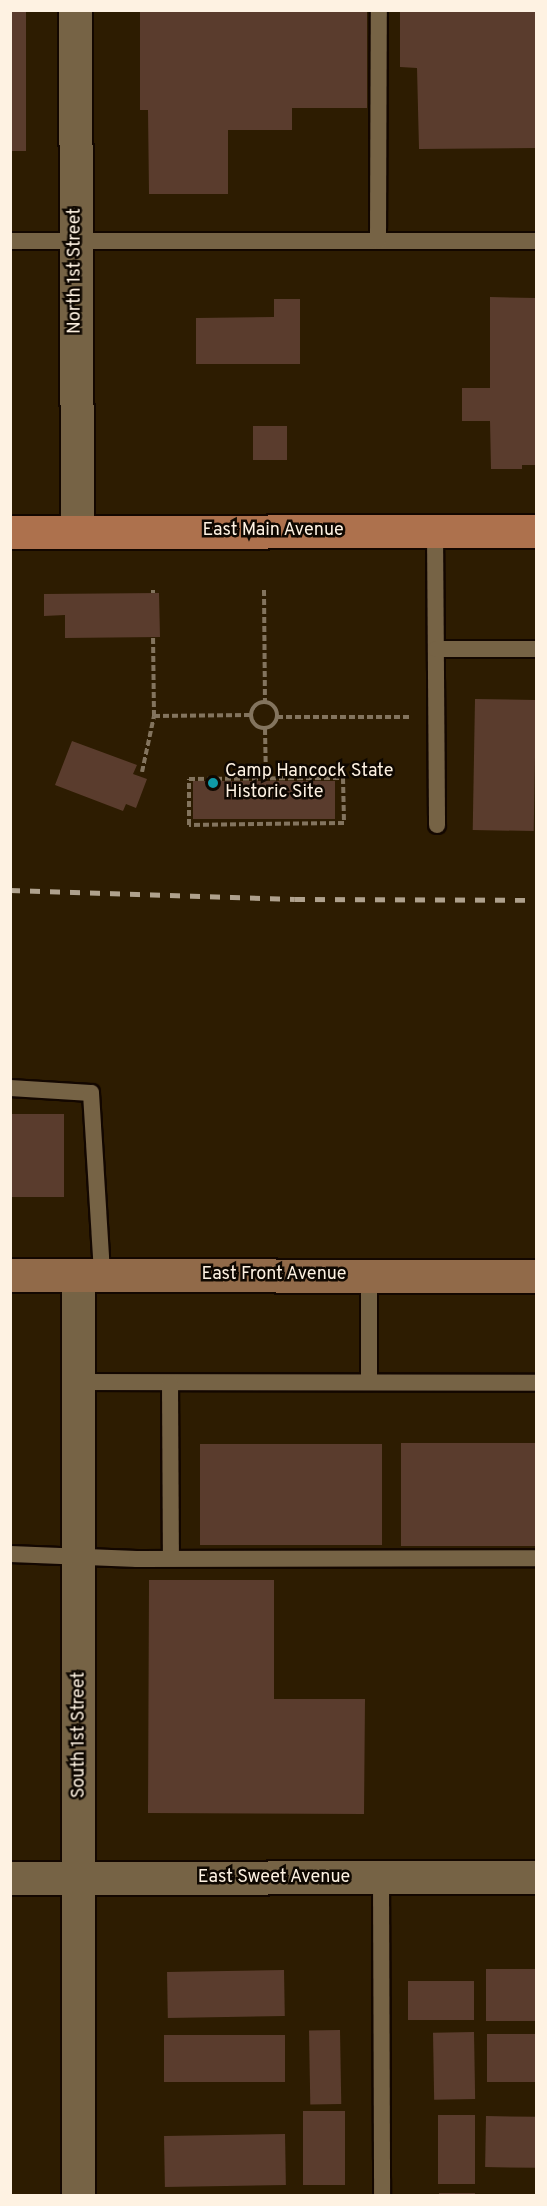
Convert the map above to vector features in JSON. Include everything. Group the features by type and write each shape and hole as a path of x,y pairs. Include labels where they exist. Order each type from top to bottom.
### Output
{"main road":[{"name":"East Main Avenue","path":"10,532 537,531"}],"street":[{"name":"North 1st Street","path":"75,10 77,532"},
{"name":"East Front Avenue","path":"10,1275 537,1276"},
{"name":"South 1st Street","path":"78,2196 79,1382 90,1275"},
{"name":"East Sweet Avenue","path":"10,1878 537,1877"}],"lane":[{"path":"378,241 379,10"},
{"path":"10,241 537,241"},
{"path":"435,531 437,825"},
{"path":"436,649 537,649"},
{"path":"10,1088 90,1093 90,1275"},
{"path":"369,1275 369,1381"},
{"path":"79,1382 537,1383"},
{"path":"170,1383 171,1558"},
{"path":"10,1554 171,1558 537,1558"},
{"path":"381,1878 382,2196"}],"path":[{"path":"264,590 265,702"},
{"path":"142,772 154,716 153,637"},
{"path":"265,729 253,724 250,715 256,704 265,702 273,705 277,717"},
{"path":"154,716 250,715"},
{"path":"266,779 265,729 277,717 412,717"},
{"path":"343,778 344,823 189,825 189,779 266,779 343,778"}],"building":[{"path":"10,10 26,10 26,151 10,151"},
{"path":"140,10 367,10 367,108 292,108 292,130 228,130 228,194 149,194 148,110 140,110"},
{"path":"400,10 536,10 536,148 419,149 417,68 400,67"},
{"path":"490,297 536,298 536,465 522,465 522,469 491,469 490,421 462,421 462,388 490,388"},
{"path":"274,299 300,299 300,364 196,364 196,318 274,317"},
{"path":"253,426 287,426 287,460 253,460"},
{"path":"159,593 160,637 65,638 65,615 44,616 44,594"},
{"path":"475,699 536,700 534,831 473,830"},
{"path":"72,741 137,765 133,774 147,779 136,808 126,804 123,811 55,785"},
{"path":"193,781 335,781 335,819 193,819"},
{"path":"10,1114 64,1114 64,1197 10,1197"},
{"path":"401,1443 536,1443 536,1546 401,1546"},
{"path":"200,1444 382,1444 382,1545 200,1545"},
{"path":"149,1580 274,1580 274,1699 365,1699 364,1814 148,1813"},
{"path":"486,1969 536,1969 536,2021 486,2021"},
{"path":"284,1970 285,2016 168,2018 167,1972"},
{"path":"408,1981 474,1981 474,2020 408,2020"},
{"path":"340,2030 341,2104 310,2105 309,2031"},
{"path":"474,2032 475,2099 434,2100 433,2033"},
{"path":"487,2034 536,2034 536,2082 487,2082"},
{"path":"164,2035 285,2035 285,2082 164,2082"},
{"path":"303,2111 345,2111 345,2185 303,2185"},
{"path":"438,2115 475,2115 475,2184 438,2184"},
{"path":"486,2116 536,2117 535,2168 485,2167"},
{"path":"285,2134 286,2185 165,2187 164,2136"},
{"path":"439,2193 475,2193 475,2196 439,2196"}],"railway":[{"path":"10,890 295,899 536,900"}],"place":[{"name":"Camp Hancock State Historic Site","path":"213,783"}]}
